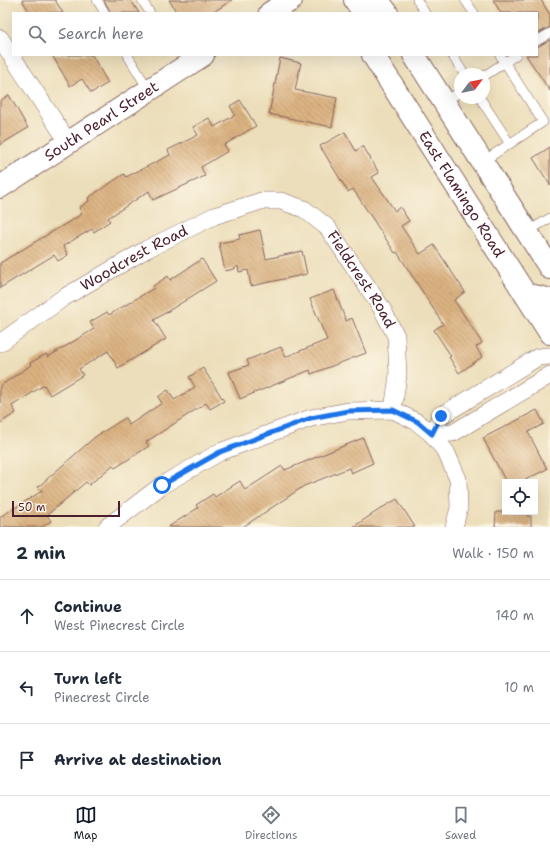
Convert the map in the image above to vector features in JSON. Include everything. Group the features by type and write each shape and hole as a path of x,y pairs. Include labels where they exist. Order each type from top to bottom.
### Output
{"main road":[{"path":"272,12 291,0"},
{"path":"338,0 345,12"},
{"path":"355,0 361,9 368,12"},
{"path":"378,0 386,12"},
{"name":"South Pearl Street","path":"0,187 201,56"},
{"name":"East Flamingo Road","path":"374,56 550,333"},
{"path":"415,56 452,97 482,162 550,268"},
{"path":"526,294 547,299 550,304"}],"street":[{"path":"0,38 68,142"},
{"name":"Woodcrest Road","path":"0,343 63,298 154,246 214,216 261,201 281,201"},
{"name":"Fieldcrest Road","path":"281,201 304,209 328,228 381,307 396,336 398,375 393,410"},
{"path":"432,434 441,416 538,357 550,356"},
{"path":"432,434 453,433 550,375"},
{"path":"107,527 162,485 220,452 311,418 348,411 393,410 418,422 432,434 446,452 458,479 459,508 454,527"}],"lane":[{"path":"97,0 104,12"},
{"path":"142,0 149,12"},
{"path":"416,0 424,12"},
{"path":"465,0 473,12"},
{"path":"538,40 550,33"},
{"path":"129,56 148,90"},
{"path":"453,56 460,68"},
{"path":"482,162 543,122 503,58 490,70"},
{"path":"484,104 510,144"},
{"path":"527,232 550,218"}],"building":[{"path":"22,0 55,0 62,12 29,12"},
{"path":"104,0 131,0 138,12 110,12"},
{"path":"169,0 232,0 214,12 176,12"},
{"path":"493,0 541,0 550,15 550,27 538,33 538,12 500,12"},
{"path":"550,40 550,91 527,56 538,56 538,46"},
{"path":"53,56 93,56 108,83 91,93 82,79 70,86"},
{"path":"280,58 301,63 295,90 337,98 332,127 269,114"},
{"path":"9,95 28,128 0,145 0,101"},
{"path":"240,100 256,126 224,145 228,151 201,167 205,176 153,200 149,191 108,218 110,221 94,232 92,229 63,246 68,255 58,261 54,255 0,288 0,263 82,214 79,208 89,201 88,198 124,174 126,177 170,155 168,150 198,135 193,127 209,118 214,127 235,115 230,106"},
{"path":"345,132 356,151 363,146 379,173 372,177 395,211 400,207 409,221 401,226 420,254 434,245 465,292 454,300 482,343 476,347 482,357 459,373 449,357 451,356 434,330 443,324 397,252 395,253 353,189 348,192 320,146"},
{"path":"550,147 550,185 533,158"},
{"path":"260,230 266,259 302,251 307,274 251,286 248,270 239,272 238,266 234,269 225,271 219,243 240,239 239,235"},
{"path":"202,259 216,281 154,320 166,339 118,368 108,351 79,369 83,375 50,395 44,385 12,406 16,413 0,423 0,386 31,365 30,363 46,354 48,357 94,329 90,322 107,312 109,315 154,288 153,286 168,276 170,280"},
{"path":"334,290 346,321 352,318 366,353 311,374 310,370 240,399 229,372 249,365 247,360 281,347 285,357 327,340 310,299"},
{"path":"203,368 224,401 210,409 206,403 146,442 149,446 115,468 113,465 89,485 86,482 47,515 51,521 42,527 0,527 0,517 42,491 38,487 95,437 125,418 129,425 162,403 158,397 168,390 174,400 195,387 189,377"},
{"path":"537,410 544,424 528,432 547,469 527,479 504,479 483,438"},
{"path":"363,438 373,463 351,473 349,468 304,486 243,527 168,527 198,508 196,505 213,494 215,497 240,481 245,490 282,466 285,470"},
{"path":"397,499 415,527 353,527 385,506"},
{"path":"496,512 502,512 502,515 531,516 531,527 495,527"}],"route":[{"path":"162,485 220,452 311,418 348,411 393,410 418,422 432,434 441,416"}]}
